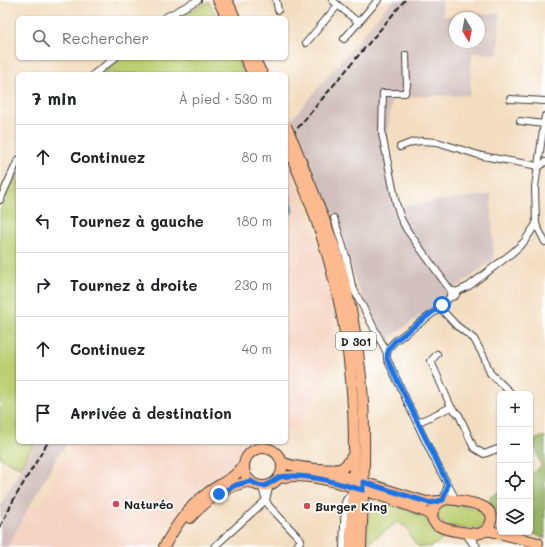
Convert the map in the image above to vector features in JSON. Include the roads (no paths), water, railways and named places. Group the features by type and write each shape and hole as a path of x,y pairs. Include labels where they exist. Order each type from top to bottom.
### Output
{"main road":[{"path":"218,0 226,16"},
{"path":"227,0 235,16"},
{"path":"246,60 252,72"},
{"path":"255,60 261,72"},
{"name":"D 301","path":"288,136 290,146 316,216 338,293 350,370 354,421 354,453 362,515 361,547"},
{"name":"D 301","path":"290,146 322,213 337,256 347,294 354,331 362,388 364,442 351,547"},
{"path":"350,370 356,413 358,471 357,547"},
{"path":"164,547 178,522 195,503 238,473 250,453 258,448 268,448 276,452 282,462 289,466 333,470 342,468 349,462 354,453"},
{"path":"278,478 282,469 282,462"},
{"path":"244,464 246,475 251,481"},
{"path":"321,469 427,513 440,527 466,532 483,532 541,544"},
{"path":"164,547 209,500 236,485 251,481 265,485 278,478 290,476 358,485 426,502 457,501 485,507 489,510 491,516 490,524 483,532"},
{"path":"362,515 367,505 376,499 398,502"},
{"path":"433,520 432,514 434,508 441,501"},
{"path":"491,516 497,522"},
{"path":"521,535 541,544"}],"street":[{"path":"168,16 198,0"},
{"path":"276,0 278,10"},
{"path":"332,0 359,22"},
{"path":"344,38 378,0"},
{"path":"306,43 338,5"},
{"path":"406,55 407,86 405,93 383,93 382,134 385,152 401,219 407,230 452,293"},
{"path":"97,72 112,60"},
{"path":"510,99 545,101"},
{"path":"545,116 535,188 536,224 545,242"},
{"path":"520,121 544,124"},
{"path":"400,147 422,140 437,142 482,156 533,165 538,168"},
{"path":"538,168 545,162"},
{"path":"0,200 16,164"},
{"path":"334,218 346,256 352,286 457,501"},
{"path":"387,356 389,347 395,341 440,308 452,293 469,286 512,253 524,242 536,224"},
{"path":"440,308 456,325 474,339 484,357 490,373 509,391"},
{"path":"437,354 431,361 451,407 459,416 474,448 484,454 497,449"},
{"path":"418,422 451,407"},
{"path":"265,485 266,500 301,540 296,547"},
{"path":"343,547 345,503 358,485"},
{"path":"441,501 448,485"},
{"path":"214,547 266,500"},
{"path":"466,532 476,547"},
{"path":"476,547 483,532"}],"water":[{"path":"288,184 293,212 288,216"}],"railway":[{"path":"288,140 405,0"},
{"path":"0,527 14,499 47,444"}],"place":[{"name":"Naturéo","path":"116,504"},
{"name":"Burger King","path":"307,506"}]}
